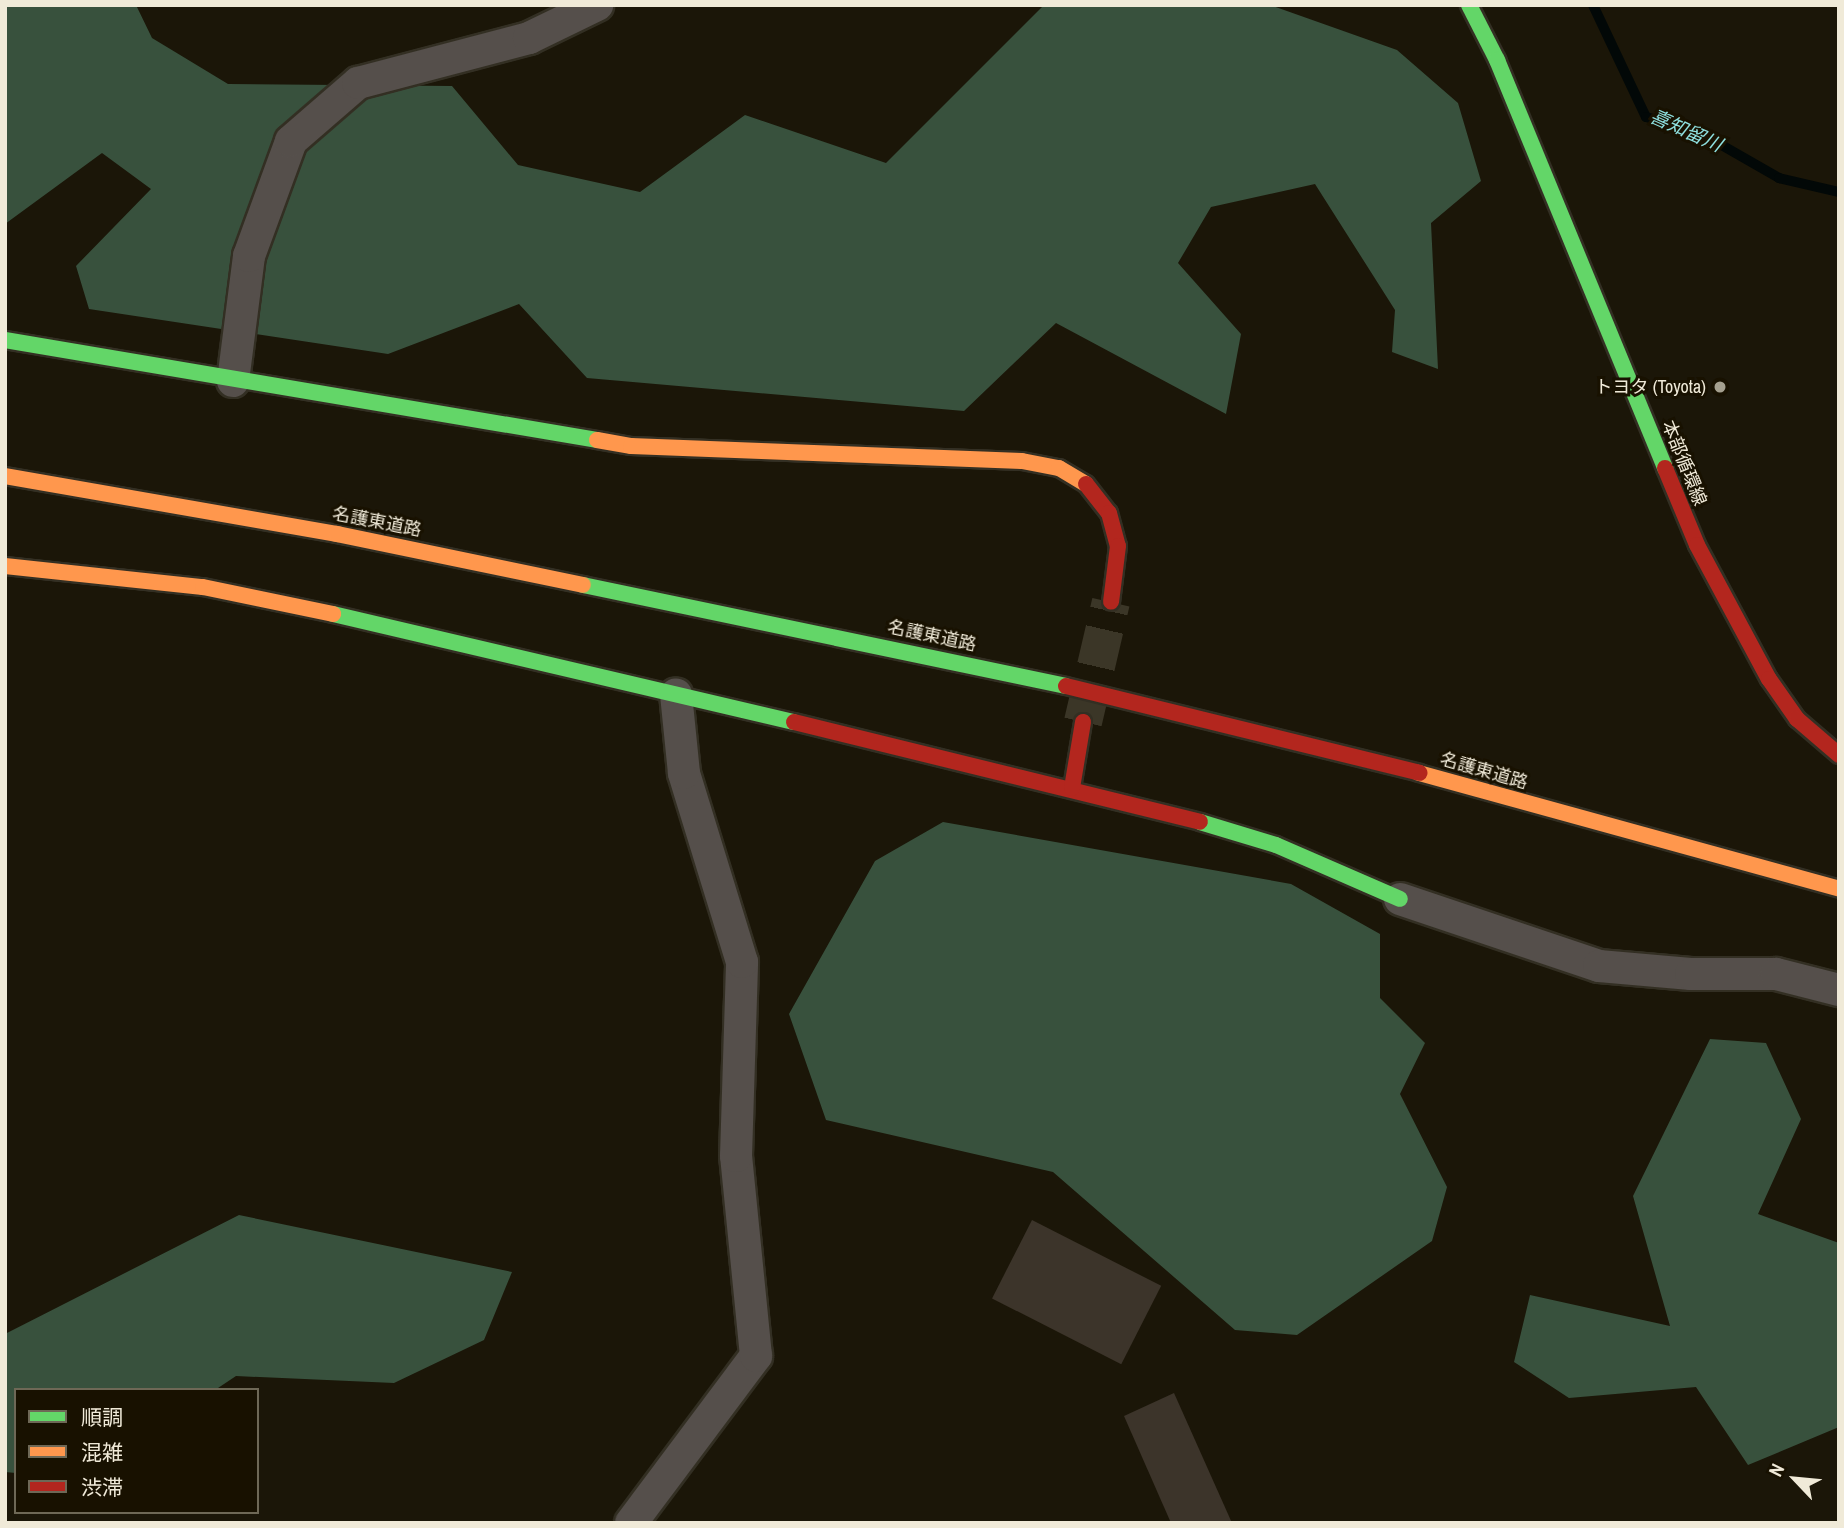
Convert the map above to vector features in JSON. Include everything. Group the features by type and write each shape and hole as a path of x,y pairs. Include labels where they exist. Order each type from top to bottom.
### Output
{"main road":[{"name":"本部循環線","path":"1469,5 1497,60 1697,545 1727,607 1797,719 1839,755"},
{"path":"5,340 233,381 631,446 914,454 1059,468 1088,485 1109,513 1118,546 1111,602"},
{"name":"名護東道路","path":"5,476 337,534 1031,677 1382,762 1839,889"},
{"path":"5,566 203,587 445,638 1072,788 1276,845 1399,900"},
{"path":"1072,788 1083,723"}],"street":[{"path":"233,381 248,256 291,141 358,83 529,38 597,5"},
{"path":"631,1523 756,1356 736,1156 742,962 684,773 676,694"},
{"path":"1399,900 1599,966 1691,974 1776,974 1839,990"}],"green space":[{"path":"5,5 136,5 152,38 228,84 452,86 518,165 640,192 745,115 886,163 1044,5 1270,5 1397,50 1458,103 1481,181 1431,223 1438,369 1392,352 1395,310 1315,184 1211,207 1178,263 1241,334 1226,414 1056,323 964,411 587,378 519,304 388,354 89,309 76,266 151,189 102,153 5,224"},
{"path":"943,822 1291,884 1380,934 1380,998 1425,1043 1400,1094 1447,1187 1432,1241 1297,1335 1235,1330 1053,1172 826,1120 789,1014 875,861"},
{"path":"1710,1039 1766,1043 1801,1119 1758,1214 1839,1243 1839,1427 1748,1465 1696,1387 1569,1398 1514,1362 1530,1295 1670,1326 1633,1196"},
{"path":"239,1215 512,1272 484,1340 394,1383 236,1376 218,1388 14,1388 14,1473 5,1472 5,1334"}],"building":[{"path":"1032,1220 1161,1286 1121,1364 992,1298"},
{"path":"1174,1393 1232,1523 1171,1523 1124,1416"}],"waterway":[{"name":"喜知留川","path":"1593,5 1646,117 1697,131 1779,178 1839,192"}],"tunnel":[{"path":"1083,722 1111,602"}],"traffic: fast":[{"path":"1469,5 1497,60 1665,468"},
{"path":"5,340 597,440"},
{"path":"583,585 1066,686"},
{"path":"333,614 794,722"},
{"path":"1200,822 1276,845 1400,899"}],"traffic: slow":[{"path":"597,440 631,446 1022,461 1059,468 1086,484"},
{"path":"5,476 337,534 583,585"},
{"path":"5,566 203,587 333,614"},
{"path":"1419,773 1839,889"}],"traffic: jam":[{"path":"1665,468 1697,545 1769,679 1797,719 1839,755"},
{"path":"1086,484 1109,513 1118,546 1111,602"},
{"path":"1066,686 1419,773"},
{"path":"794,722 1200,822"},
{"path":"1072,788 1083,722"}],"place":[{"name":"トヨタ (Toyota)","path":"1720,387"}]}
